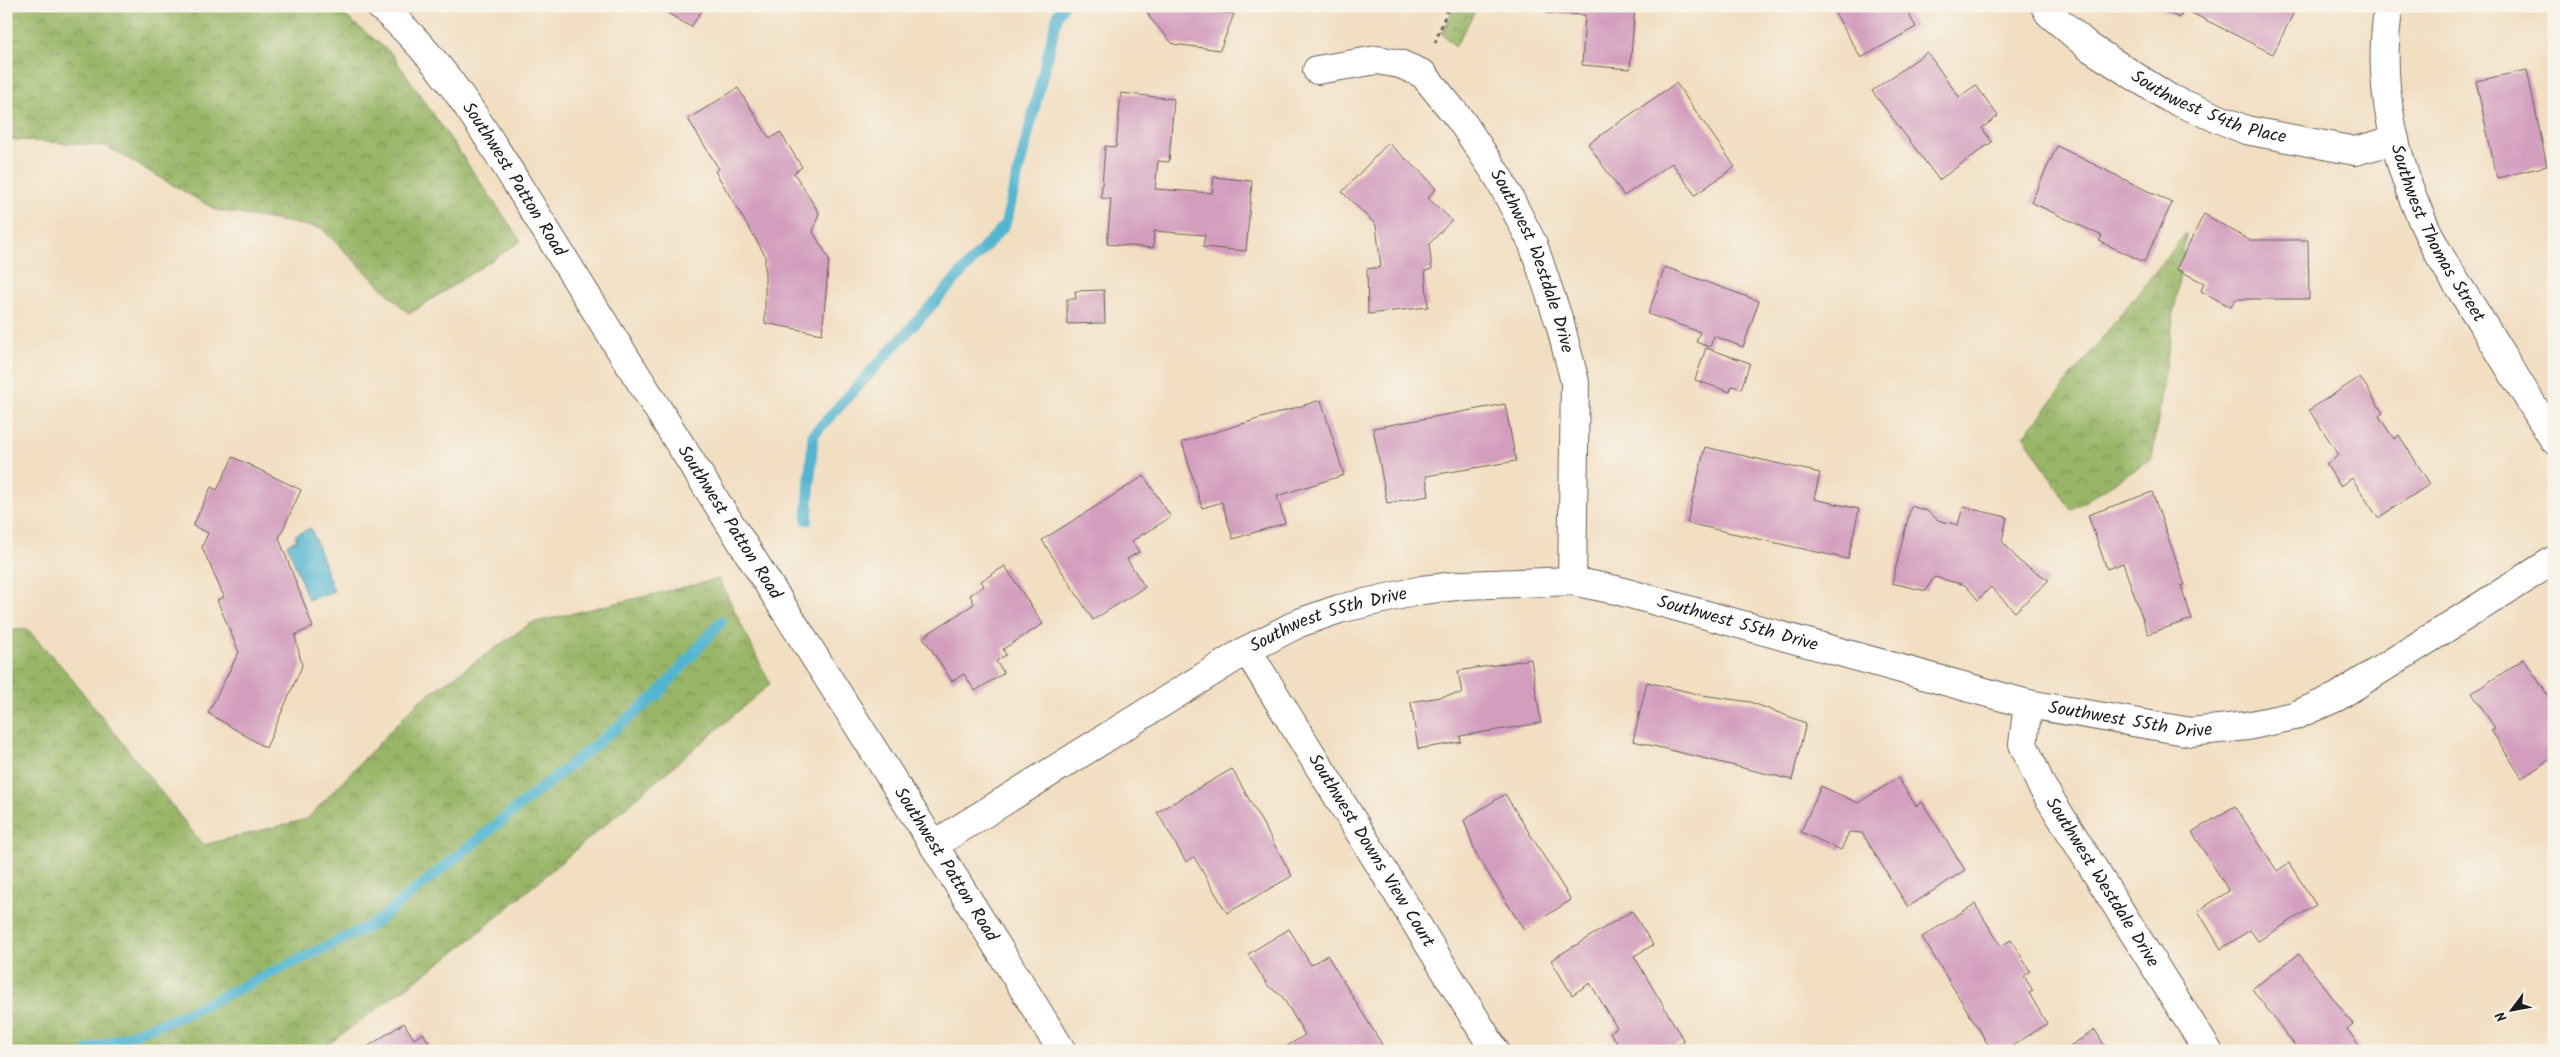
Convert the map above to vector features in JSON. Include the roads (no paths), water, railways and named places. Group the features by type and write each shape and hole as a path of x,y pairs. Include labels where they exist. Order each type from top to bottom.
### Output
{"street":[{"name":"Southwest Patton Road","path":"380,6 410,35 463,99 935,844 1062,1051"},
{"name":"Southwest 54th Place","path":"2045,6 2048,13 2089,47 2169,98 2246,130 2355,151 2396,140"},
{"name":"Southwest Thomas Street","path":"2389,6 2384,34 2386,90 2396,140 2412,196 2431,240 2554,440"},
{"name":"Southwest Westdale Drive","path":"1318,70 1377,60 1400,64 1423,74 1462,122 1498,178 1533,244 1560,324 1575,382 1572,581"},
{"name":"Southwest 55th Drive","path":"935,844 1247,650 1299,622 1380,598 1464,585 1572,581 1616,590 2028,704 2191,732 2247,726 2294,716 2337,696 2554,560"},
{"name":"Southwest Downs View Court","path":"1247,650 1495,1051"},
{"name":"Southwest Westdale Drive","path":"2028,704 2023,744 2041,785 2208,1051"}],"water":[{"path":"311,528 334,591 308,600 287,544 297,540 295,535"}],"waterway":[{"path":"807,520 813,435 1005,225 1058,14 1063,6"},
{"path":"87,1051 181,1016 372,925 657,695 721,622"}]}
